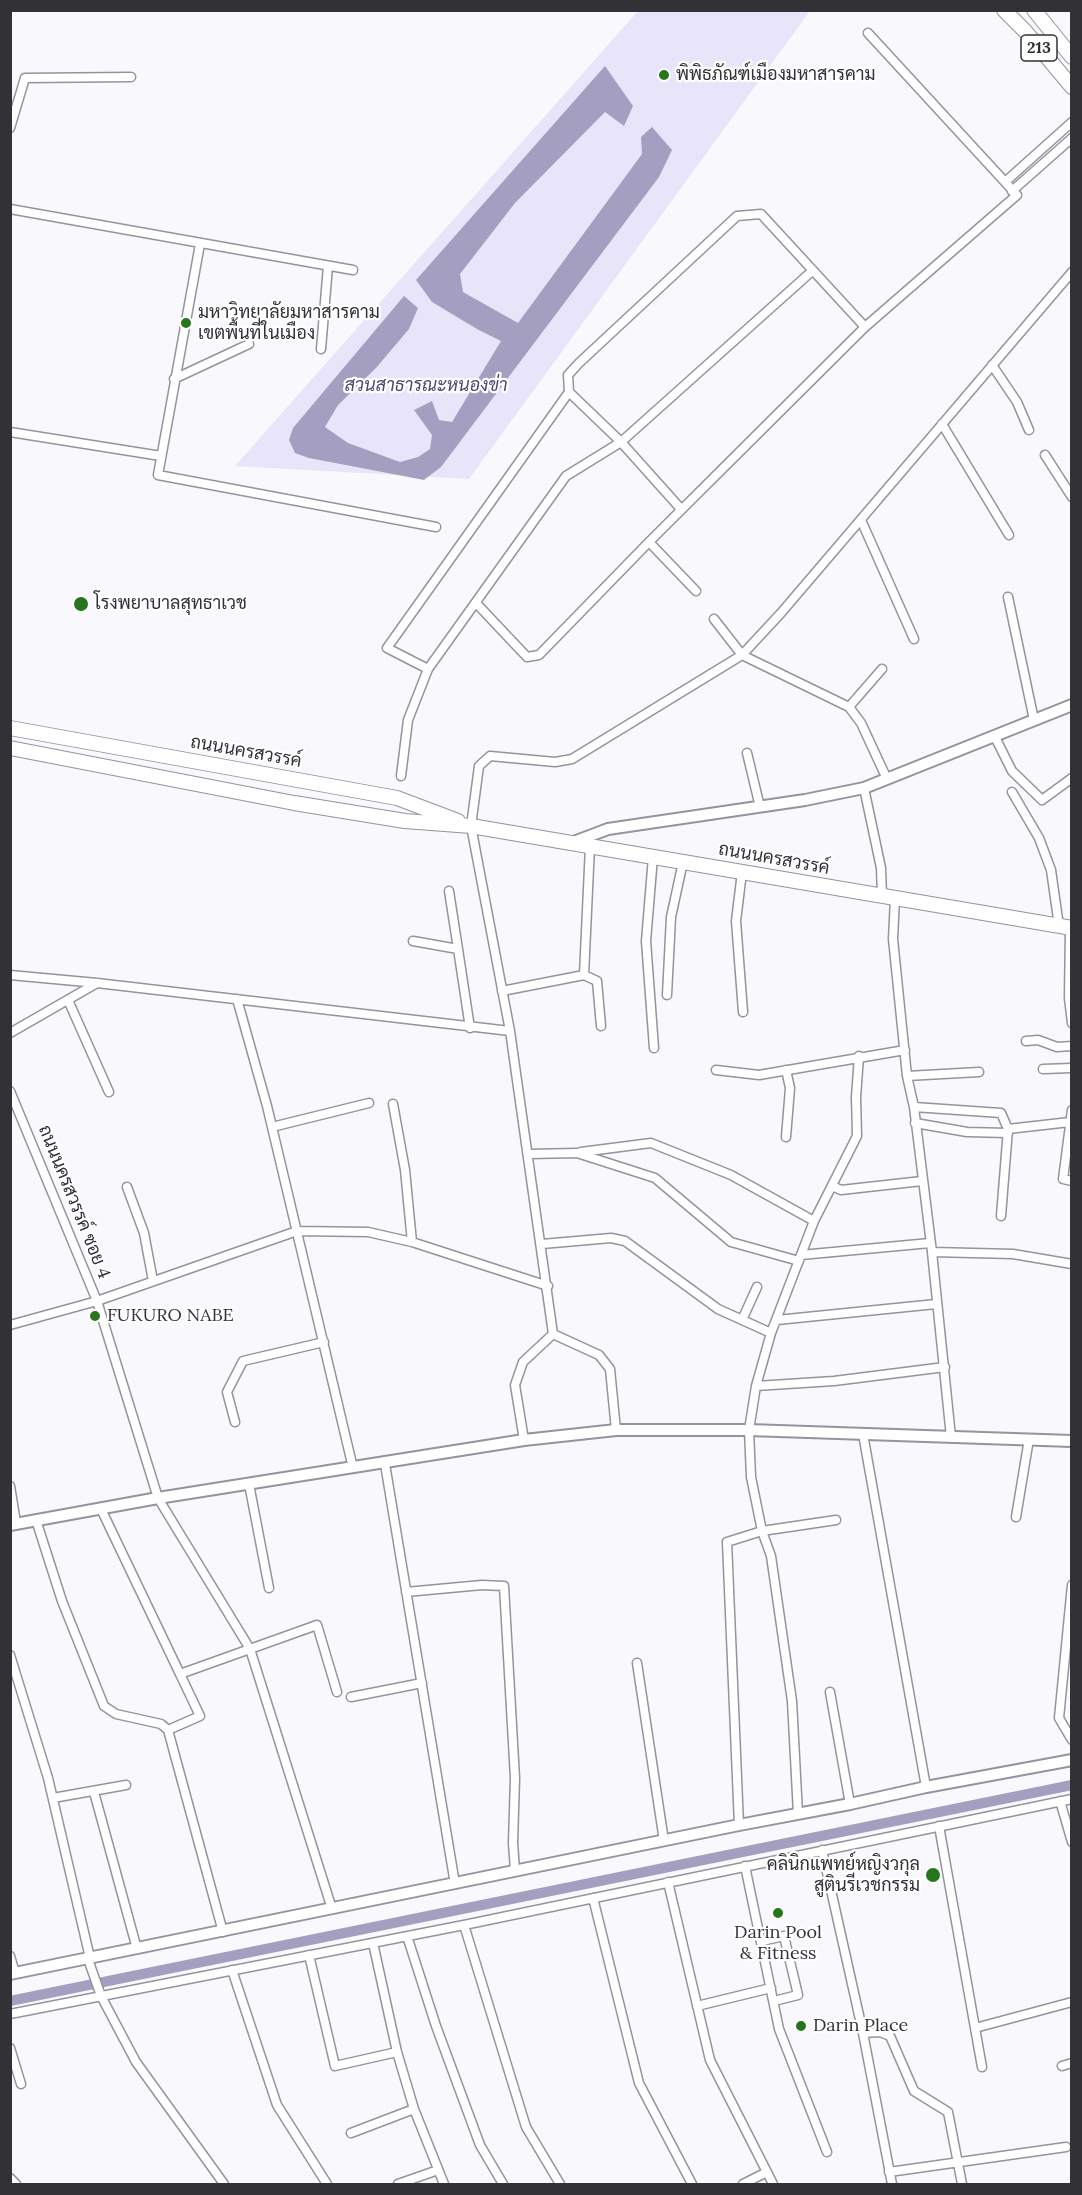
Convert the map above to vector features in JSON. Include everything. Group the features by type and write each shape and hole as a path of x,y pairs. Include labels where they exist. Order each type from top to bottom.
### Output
{"main road":[{"name":"213","path":"1004,10 1071,87"},
{"name":"213","path":"1034,10 1071,57"},
{"name":"ถนนนครสวรรค์","path":"10,728 409,801 471,826"},
{"name":"ถนนนครสวรรค์","path":"11,751 294,803 405,821 471,826 1067,927"},
{"path":"405,821 409,801"}],"street":[{"path":"476,603 527,657 539,656 681,509 865,327 1017,195 868,33"},
{"path":"10,128 25,78 131,77"},
{"path":"1005,182 1071,122"},
{"path":"1012,191 1071,138"},
{"path":"10,209 353,270"},
{"path":"428,669 387,648 569,392 568,375 737,216 761,214 865,327"},
{"path":"200,244 158,475 436,527"},
{"path":"321,349 328,266"},
{"path":"400,776 408,720 428,669 566,476 621,442 812,272"},
{"path":"554,1334 530,1154 510,1031 471,826 479,766 484,759 490,756 555,762 572,759 742,655 861,520 1071,272"},
{"path":"174,379 249,344"},
{"path":"992,365 1017,402 1029,430"},
{"path":"569,392 621,442 681,509"},
{"path":"942,424 1009,535"},
{"path":"10,432 161,456"},
{"path":"1045,454 1071,497"},
{"path":"861,520 915,639"},
{"path":"649,542 696,591"},
{"path":"1008,597 1034,720"},
{"path":"714,620 742,655 849,707 861,723 887,779"},
{"path":"849,707 882,669"},
{"path":"571,843 608,829 760,807 864,788 1071,705"},
{"path":"995,737 1012,771 1042,800 1071,778"},
{"path":"747,753 760,807"},
{"path":"864,788 888,897 907,1076 914,1107 931,1247 951,1437"},
{"path":"1012,792 1039,838 1051,870 1067,927 1071,1023"},
{"path":"585,975 590,846"},
{"path":"653,857 646,941 654,1048"},
{"path":"667,994 671,917 683,862"},
{"path":"742,872 736,921 743,1012"},
{"path":"449,891 470,1028"},
{"path":"414,941 458,949"},
{"path":"10,975 510,1031"},
{"path":"502,991 585,975 597,981 601,1026"},
{"path":"10,1033 97,983"},
{"path":"237,999 272,1127 353,1468"},
{"path":"68,1000 109,1092"},
{"path":"1026,1041 1038,1040 1057,1047 1071,1046"},
{"path":"716,1070 759,1075 859,1056 905,1050"},
{"path":"798,1814 792,1701 771,1556 762,1531 751,1477 749,1430 756,1386 771,1333 814,1221 858,1136 856,1097 859,1056"},
{"path":"1044,1069 1071,1068"},
{"path":"786,1070 790,1088 786,1137"},
{"path":"907,1076 979,1072"},
{"name":"ถนนนครสวรรค์ ซอย 4","path":"10,1091 97,1301 158,1498 250,1649 332,1909"},
{"path":"272,1127 369,1102"},
{"path":"393,1104 405,1170 412,1242"},
{"path":"914,1107 1000,1113 1008,1131 1001,1216"},
{"path":"1071,1110 1063,1179 1071,1181"},
{"path":"915,1123 967,1132 1008,1131 1070,1122"},
{"path":"530,1154 577,1153 651,1143 731,1175 814,1221"},
{"path":"577,1153 655,1178 731,1242 800,1258 931,1247 1013,1254 1071,1264"},
{"path":"832,1186 841,1190 922,1181"},
{"path":"127,1187 144,1233 153,1281"},
{"path":"10,1325 97,1301 297,1231 369,1232 412,1242 548,1286"},
{"path":"542,1244 611,1238 625,1241 718,1309 771,1333"},
{"path":"742,1320 757,1287"},
{"path":"777,1320 936,1304"},
{"path":"554,1334 598,1355 610,1369 616,1430"},
{"path":"524,1440 515,1385 523,1362 554,1334"},
{"path":"235,1422 227,1392 240,1363 260,1355 324,1342"},
{"path":"756,1386 834,1381 945,1367"},
{"path":"10,1486 13,1524 158,1498 385,1464 524,1440 616,1430 749,1430 1071,1441"},
{"path":"862,1434 926,1787"},
{"path":"1016,1517 1029,1439"},
{"path":"385,1464 455,1884"},
{"path":"249,1484 269,1588"},
{"path":"101,1509 200,1716 168,1730"},
{"path":"36,1520 58,1591 104,1706 117,1714 161,1724 168,1730 223,1932"},
{"path":"739,1825 727,1542 762,1531 836,1520"},
{"path":"406,1592 482,1584 504,1586 515,1778 513,1843 515,1870"},
{"path":"1071,1585 1059,1718 1071,1740"},
{"path":"180,1674 317,1624 337,1692"},
{"path":"10,1655 53,1798 89,1959 101,1996 136,2062 224,2184"},
{"path":"637,1663 664,1841"},
{"path":"351,1697 422,1683"},
{"path":"830,1692 850,1804"},
{"path":"10,1956 13,1973 89,1959 515,1870 1071,1760"},
{"path":"53,1798 126,1785"},
{"path":"94,1792 137,1949"},
{"path":"10,2014 464,1925 1071,1799"},
{"path":"1060,1801 1071,1842"},
{"path":"939,1826 982,2067"},
{"path":"822,1850 863,2033 892,2184"},
{"path":"745,1866 779,2029 827,2152"},
{"path":"668,1882 710,2060 765,2173 773,2184"},
{"path":"592,1898 639,2083 692,2184"},
{"path":"464,1925 526,2127 560,2184"},
{"path":"407,1936 436,2025 480,2145 503,2184"},
{"path":"762,1941 784,1936 798,1995 774,2001"},
{"path":"373,1943 397,2052 414,2109 444,2184"},
{"path":"309,1955 335,2066 397,2052"},
{"path":"232,1970 277,2105 327,2184"},
{"path":"697,2006 771,1988"},
{"path":"975,2028 1071,2002"},
{"path":"863,2033 880,2032 890,2036 914,2091 945,2109 950,2119 962,2184"},
{"path":"10,2048 21,2084"},
{"path":"1062,2066 1071,2063"},
{"path":"351,2133 414,2109"},
{"path":"889,2172 1066,2147"},
{"path":"398,2184 438,2170"},
{"path":"743,2184 765,2173"},
{"path":"10,2178 16,2184"}],"green space":[{"name":"สวนสาธารณะหนองข่า","path":"638,11 810,11 469,479 235,466"}],"shaded area":[{"path":"605,66 633,106 624,126 605,112 515,203 460,274 463,292 518,323 642,154 641,137 652,127 672,150 659,177 441,467 424,480 309,458 295,453 289,440 293,428 404,296 418,308 409,329 376,368 338,405 325,427 348,443 400,462 418,457 430,449 432,435 414,410 432,401 439,420 452,422 501,341 432,302 416,280"}],"waterway":[{"path":"10,2001 1072,1785"}],"place":[{"name":"พิพิธภัณฑ์เมืองมหาสารคาม","path":"664,75"},
{"name":"มหาวิทยาลัยมหาสารคาม เขตพื้นที่ในเมือง","path":"186,323"},
{"name":"โรงพยาบาลสุทธาเวช","path":"81,604"},
{"name":"FUKURO NABE","path":"95,1316"},
{"name":"คลินิกแพทย์หญิงวกุล สูตินรีเวชกรรม","path":"933,1875"},
{"name":"Darin Pool & Fitness","path":"778,1913"},
{"name":"Darin Place","path":"801,2026"}]}
